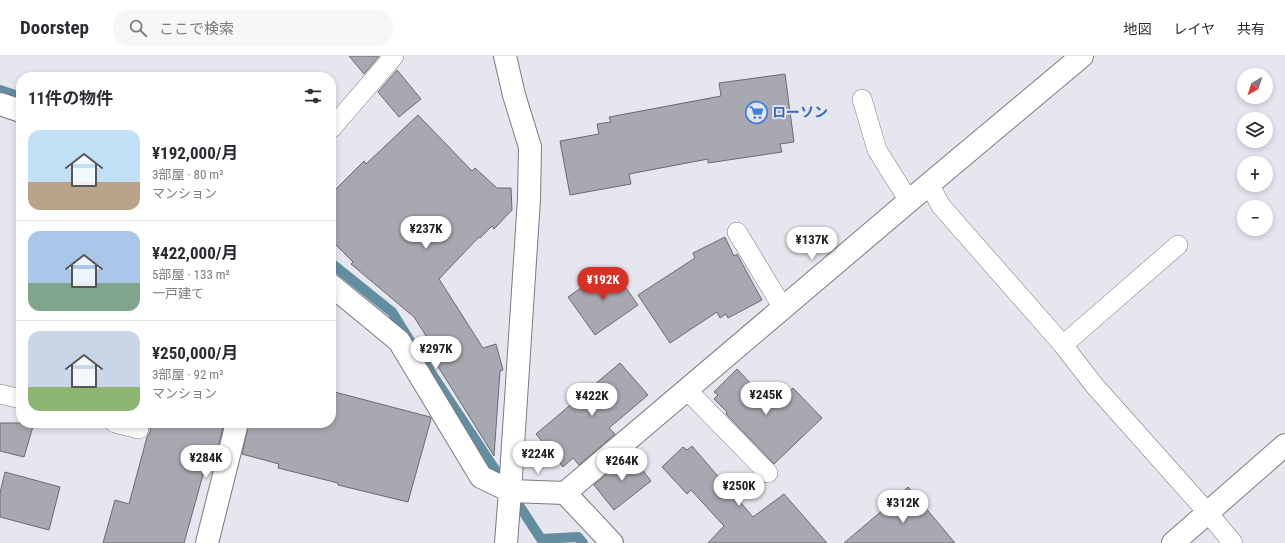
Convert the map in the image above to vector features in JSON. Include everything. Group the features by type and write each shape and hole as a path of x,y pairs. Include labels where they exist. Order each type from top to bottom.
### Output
{"street":[{"path":"505,56 514,95 530,146 529,199 506,543"},
{"path":"336,289 399,341 481,477 510,491 566,493 929,184 1082,56"},
{"path":"0,104 16,109"},
{"path":"207,543 236,428"},
{"path":"1173,543 1285,445"},
{"path":"566,493 612,543"}],"lane":[{"path":"336,124 394,56"},
{"path":"862,98 877,150 909,201"},
{"path":"929,184 941,206 1063,344 1094,385 1233,543"},
{"path":"737,232 783,308"},
{"path":"1063,344 1178,245"},
{"path":"687,390 768,473"},
{"path":"0,394 16,398"},
{"path":"135,428 139,429"}],"building":[{"path":"349,56 379,56 364,74"},
{"path":"397,70 421,99 399,117 378,92"},
{"path":"785,74 794,142 780,144 782,152 708,163 708,159 629,174 631,184 570,195 560,141 599,134 597,124 611,122 609,117 721,96 719,83"},
{"path":"418,115 472,171 475,168 497,188 511,188 512,210 494,229 492,226 480,238 479,237 439,279 483,348 496,344 503,370 500,371 494,456 434,360 440,358 414,317 351,264 353,262 336,245 336,189 364,161 366,164"},
{"path":"725,237 734,256 737,254 762,300 728,318 726,314 720,318 717,312 670,343 638,295 695,258 693,253"},
{"path":"611,267 638,305 595,335 568,297"},
{"path":"620,363 648,395 609,428 615,434 579,465 573,458 563,467 536,434"},
{"path":"737,369 773,407 793,388 822,418 774,464 726,414 727,412 714,399 718,395 714,392"},
{"path":"336,392 430,417 431,419 408,502 338,485 338,483 278,468 279,464 242,454 248,428 336,428"},
{"path":"0,423 16,423 16,428 33,428 24,457 0,451"},
{"path":"150,428 223,428 218,448 211,446 184,543 103,543 115,500 129,504 147,437"},
{"path":"692,446 753,517 784,494 827,543 708,543 724,526 691,490 687,494 662,467 683,447 687,450"},
{"path":"630,454 651,481 614,510 594,485"},
{"path":"5,472 60,487 49,530 0,517 0,493"},
{"path":"908,487 955,543 844,543 884,509"}],"waterway":[{"path":"0,90 16,95"},
{"path":"336,267 392,312 410,341"},
{"path":"420,356 504,483"},
{"path":"513,496 541,539 578,537 583,543"}],"place":[{"name":"ローソン","path":"757,112"}]}
